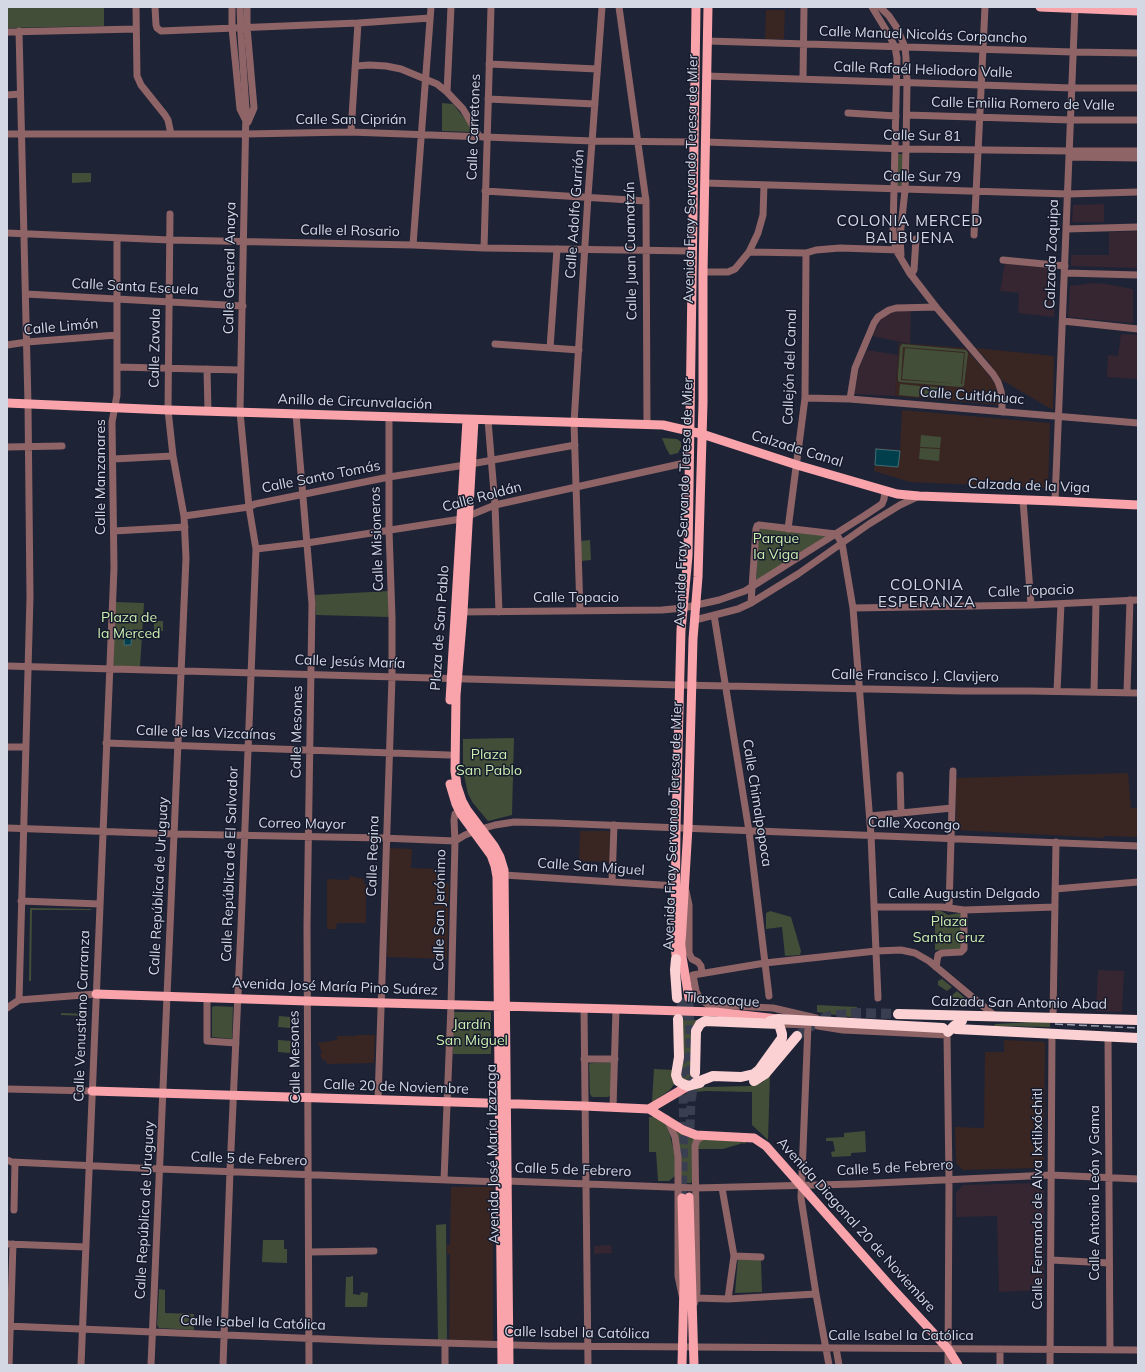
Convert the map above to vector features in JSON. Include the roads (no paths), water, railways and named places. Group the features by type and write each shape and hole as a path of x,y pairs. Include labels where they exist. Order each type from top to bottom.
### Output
{"highway":[{"path":"676,959 674,970 682,998"},
{"name":"Calzada San Antonio Abad","path":"898,1014 1138,1020"},
{"path":"951,1029 991,1021 999,1016"},
{"path":"678,1019 679,1056 676,1075 678,1081 682,1084 692,1085 706,1082 754,1081 765,1074 797,1036"},
{"name":"Calzada San Antonio Abad","path":"695,1073 696,1031 700,1024 709,1021 763,1024 779,1021 829,1021 951,1029 1138,1038"},
{"path":"692,1085 713,1076 741,1077 754,1074 759,1070 782,1038 779,1021"}],"main road":[{"name":"Avenida Fray Servando Teresa de Mier","path":"682,998 680,886 676,827 681,630 688,556 696,7"},
{"name":"Avenida Fray Servando Teresa de Mier","path":"676,959 675,945 680,886 688,827 702,434 703,272 708,7"},
{"path":"1040,7 1138,11"},
{"name":"Anillo de Circunvalación","path":"7,403 168,410 663,425 702,434"},
{"name":"Plaza de San Pablo","path":"470,420 460,612 454,678 449,711 449,780 453,796 459,810 477,830"},
{"name":"Calzada Canal","path":"702,434 797,465 885,491"},
{"name":"Calzada de la Viga","path":"885,491 919,496 1138,505"},
{"path":"680,685 690,623 695,620"},
{"name":"Plaza de San Pablo","path":"454,678 456,695 456,786 464,806 477,830"},
{"path":"449,711 456,695"},
{"name":"Avenida José María Izazaga","path":"477,830 497,852 502,864 504,875 502,1006 503,1182 506,1344 509,1365"},
{"name":"Avenida José María Izazaga","path":"477,830 493,860 496,871 502,1006"},
{"name":"Avenida José María Pino Suárez","path":"96,994 664,1010"},
{"name":"Tlaxcoaque","path":"664,1010 716,1012 779,1021"},
{"path":"650,1109 692,1085"},
{"path":"92,1091 163,1094"},
{"name":"Calle 20 de Noviembre","path":"163,1094 650,1109"},
{"name":"Avenida Diagonal 20 de Noviembre","path":"650,1109 691,1133 703,1136 749,1138 760,1140 948,1350 958,1365"},
{"path":"682,1365 685,1198 694,1365"},
{"name":"Avenida José María Izazaga","path":"502,1365 506,1344"}],"street":[{"path":"136,7 137,76 141,85 168,120 171,134"},
{"path":"155,7 156,25 158,30 358,23 430,18"},
{"name":"Calle General Anaya","path":"232,7 232,28 240,109 247,124"},
{"name":"Calle General Anaya","path":"240,7 247,124 240,412"},
{"name":"Calle General Anaya","path":"247,7 247,27 254,108 247,124"},
{"path":"413,245 430,7"},
{"path":"447,92 451,7"},
{"name":"Calle Carretones","path":"484,248 491,7"},
{"name":"Calle Adolfo Gurrión","path":"580,611 574,423 588,196 602,7"},
{"name":"Calle Juan Cuamatzín","path":"619,7 646,201 647,425"},
{"path":"803,79 804,7"},
{"path":"872,7 895,47 897,64 893,232 898,250 901,259 911,275 993,374 998,382 1002,399 1002,412"},
{"path":"880,7 889,16 897,28 905,48 907,82 905,190 898,250"},
{"path":"974,235 985,7"},
{"name":"Calzada Zoquipa","path":"1055,501 1075,8"},
{"path":"351,132 358,23"},
{"path":"7,32 136,29"},
{"path":"19,31 25,234 30,598 22,828 19,1000"},
{"name":"Calle Manuel Nicolás Corpancho","path":"707,41 905,48 1138,53"},
{"path":"490,64 597,69"},
{"path":"356,66 369,65 401,68 437,84 463,109 479,136"},
{"name":"Calle Rafaél Heliodoro Valle","path":"706,76 1072,88 1138,88"},
{"path":"7,94 20,94"},
{"path":"488,99 595,104"},
{"path":"848,113 896,116"},
{"name":"Calle Emilia Romero de Valle","path":"907,115 1070,120 1138,120"},
{"name":"Calle San Ciprián","path":"7,134 246,134 351,132 593,141 694,142"},
{"name":"Calle Sur 81","path":"705,142 895,149 978,150 1138,158"},
{"name":"Calle Sur 81","path":"1069,154 1138,151"},
{"name":"Calle Sur 79","path":"705,183 1068,194 1138,192"},
{"path":"703,272 728,272 736,268 749,252 758,233 763,216 764,185"},
{"path":"485,191 588,196 646,201"},
{"name":"Calle Zavala","path":"168,410 167,368 170,214"},
{"path":"1066,229 1138,227"},
{"name":"Calle el Rosario","path":"7,233 170,240 484,248 693,251"},
{"name":"Calle Manzanares","path":"109,668 114,568 112,422 117,395 117,238"},
{"path":"911,275 914,270 916,238"},
{"path":"749,252 806,253 816,250 840,248 898,250"},
{"path":"550,348 557,249"},
{"name":"Callejón del Canal","path":"788,529 805,398 806,253"},
{"path":"1003,260 1065,269 1138,275"},
{"name":"Calle Santa Escuela","path":"26,294 243,306"},
{"path":"850,399 855,368 878,317 889,310 896,308 936,307"},
{"path":"1063,321 1138,329"},
{"name":"Calle Limón","path":"7,345 117,335"},
{"path":"495,344 579,350"},
{"path":"117,367 240,370"},
{"path":"207,369 208,411"},
{"name":"Calle Cuitláhuac","path":"805,398 850,399 1138,422"},
{"name":"Calle República de Uruguay","path":"151,1365 186,558 184,516 173,456 168,410"},
{"name":"Calle República de El Salvador","path":"223,1365 256,549 249,507 240,412"},
{"name":"Calle Mesones","path":"296,414 312,604 307,1001 309,1098 309,1365"},
{"name":"Calle Misioneros","path":"390,417 389,530 392,613"},
{"path":"488,420 495,505 499,612"},
{"name":"Calle Santo Tomás","path":"184,516 249,507 255,504 389,477 492,461 575,445"},
{"path":"7,447 62,446"},
{"path":"113,459 173,456"},
{"name":"Calle Roldán","path":"256,549 307,543 465,518 495,505 689,462"},
{"path":"696,605 735,595 753,586 882,504 885,491"},
{"name":"Calzada de la Viga","path":"695,620 738,609 751,603 798,574 900,505 919,496"},
{"path":"1023,500 1031,605"},
{"path":"751,603 756,527 759,525 836,534"},
{"path":"114,531 185,527"},
{"path":"836,534 842,543 853,608 870,816 878,998"},
{"path":"1127,692 1134,600"},
{"name":"Calle Topacio","path":"853,608 1031,605 1134,600"},
{"path":"1094,692 1096,602"},
{"path":"1057,691 1061,604"},
{"name":"Calle Topacio","path":"460,612 662,610 696,605"},
{"name":"Calle Regina","path":"378,1100 392,677 392,613"},
{"name":"Calle Chimalpopoca","path":"714,615 749,831 769,996"},
{"name":"Calle Jesús María","path":"7,666 692,685"},
{"name":"Calle Venustiano Carranza","path":"81,1365 109,668"},
{"name":"Calle Francisco J. Clavijero","path":"692,685 1138,693"},
{"name":"Calle de las Vizcaínas","path":"106,743 449,755"},
{"path":"7,746 25,747"},
{"path":"949,908 953,771"},
{"path":"900,775 901,813"},
{"path":"870,816 952,808"},
{"name":"Calle San Jerónimo","path":"444,1180 451,1005 455,841 454,817 459,810"},
{"name":"Correo Mayor","path":"7,828 308,838 455,841 477,830 514,822 614,825"},
{"path":"612,882 614,825"},
{"name":"Calle Xocongo","path":"614,825 1138,846"},
{"path":"1053,1017 1056,842"},
{"name":"Calle San Miguel","path":"504,875 680,886"},
{"name":"Calle Augustin Delgado","path":"1055,889 1138,882"},
{"path":"680,886 688,896 689,953 701,966 702,973"},
{"path":"21,901 100,904"},
{"name":"Calle Augustin Delgado","path":"874,907 949,908 964,910 1055,907"},
{"path":"936,967 936,960 942,953 960,952 964,949 964,910"},
{"path":"829,1021 772,1008 707,1004 700,999 696,991 693,975 765,963 876,951 908,951 921,956 999,1016"},
{"name":"Avenida José María Pino Suárez","path":"7,1008 19,1000 96,994"},
{"path":"207,997 207,1042 236,1043"},
{"path":"584,1008 588,1365"},
{"path":"613,1107 616,1008"},
{"path":"779,1021 843,1030 951,1029 948,1365"},
{"path":"808,1026 802,1204 829,1365"},
{"name":"Calle Fernando de Alva Ixtlilxóchitl","path":"1050,1365 1052,1034"},
{"name":"Calle Antonio León y Gama","path":"1108,1037 1108,1263 1110,1350"},
{"path":"584,1059 615,1059"},
{"path":"7,1089 92,1091"},
{"path":"666,1118 675,1137 676,1146 678,1276 683,1299"},
{"path":"692,1308 696,1298 695,1146 697,1140 703,1136"},
{"name":"Calle 5 de Febrero","path":"7,1160 10,1162 230,1172 696,1188 802,1186 1051,1175 1138,1179"},
{"path":"14,1210 16,1162"},
{"path":"722,1188 734,1256 728,1299"},
{"path":"9,1365 10,1244 86,1247"},
{"path":"309,1252 374,1250"},
{"path":"734,1256 761,1257"},
{"path":"1051,1260 1108,1263"},
{"path":"696,1298 728,1299 816,1294"},
{"name":"Calle Isabel la Católica","path":"10,1326 309,1339 445,1343 682,1348 1138,1350"},
{"path":"445,1343 446,1365"},
{"path":"836,1348 839,1365"},
{"path":"1000,1349 1000,1365"}],"tunnel":[{"path":"681,998 682,1019"},
{"path":"689,998 691,1099 690,1130"},
{"path":"797,1036 820,1020 830,1016 857,1013 898,1014"},
{"path":"682,1054 684,1136 682,1198"},
{"path":"691,1099 694,1077"}],"railway":[{"path":"1055,1024 1138,1028"}],"district":[{"name":"COLONIA MERCED BALBUENA","path":"910,230"},
{"name":"COLONIA ESPERANZA","path":"927,594"}],"park label":[{"name":"Parque la Viga","path":"776,548"},
{"name":"Plaza de la Merced","path":"129,626"},
{"name":"Plaza San Pablo","path":"489,764"},
{"name":"Plaza Santa Cruz","path":"949,930"},
{"name":"Jardín San Miguel","path":"472,1034"}]}
